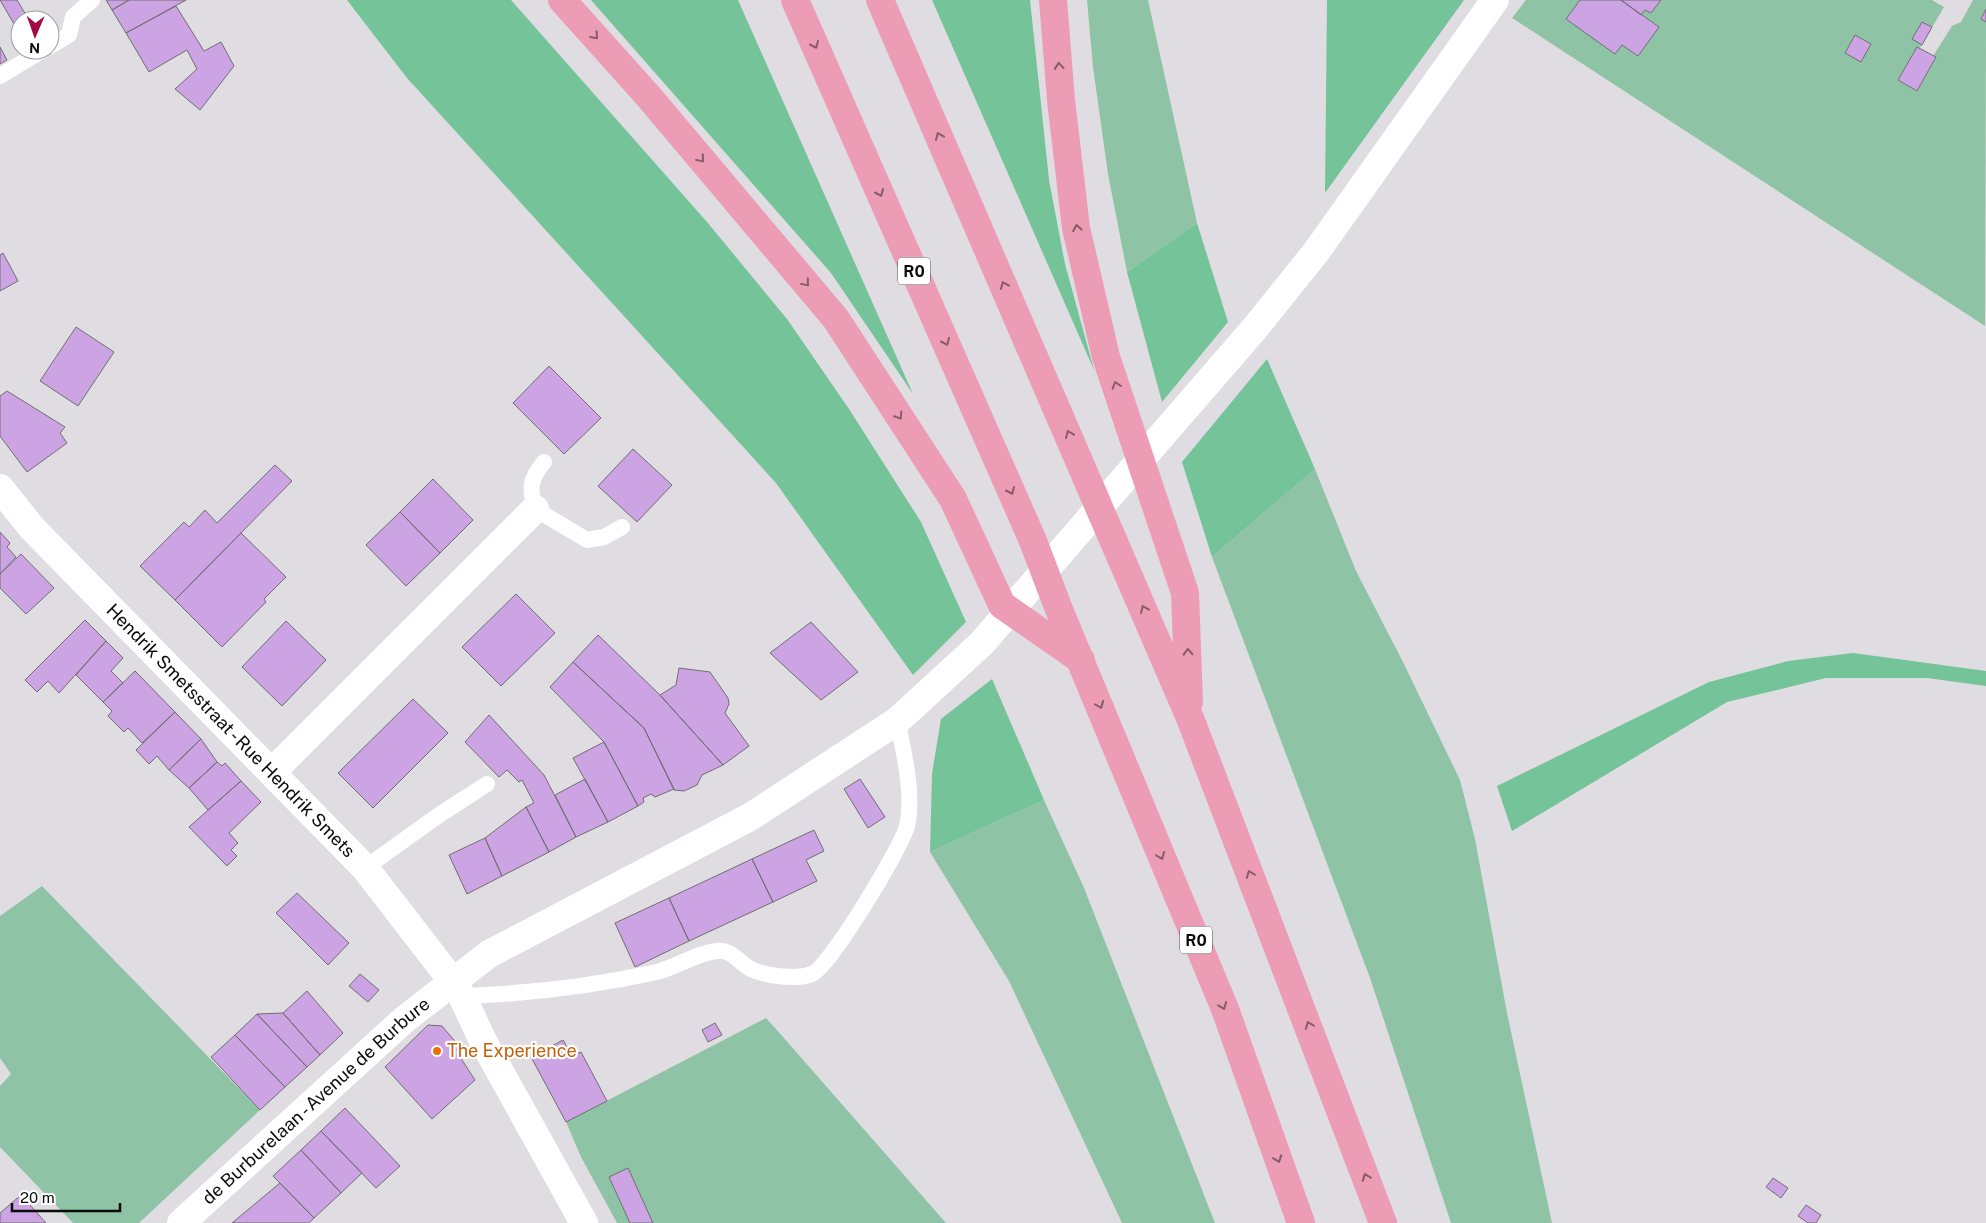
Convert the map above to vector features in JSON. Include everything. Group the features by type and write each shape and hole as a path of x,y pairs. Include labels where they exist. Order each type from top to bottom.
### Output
{"highway":[{"path":"562,0 649,97 836,319 953,500 1002,605 1081,660"},
{"name":"R0","path":"795,0 1033,541 1058,607 1225,1009 1301,1223"},
{"path":"880,0 1190,718 1383,1223"},
{"path":"1053,0 1076,228 1106,356 1185,593 1190,718"}],"street":[{"name":"de Burburelaan - Avenue de Burbure","path":"181,1223 398,1026 458,989 490,954 750,817 897,721 982,643 1255,328 1316,252 1495,0"},
{"name":"Hendrik Smetsstraat - Rue Hendrik Smets","path":"0,488 32,528 365,868 458,989 483,1041 584,1223"},
{"path":"272,772 534,509"}],"lane":[{"path":"60,40 69,35 74,17 92,0"},
{"path":"0,76 26,60"},
{"path":"544,462 535,474 530,491 534,509 587,540 604,538 622,527"},
{"path":"458,989 500,995 612,981 660,971 718,950 729,952 750,969 771,975 793,977 813,974 830,959 884,874 907,826 909,790 897,721"},
{"path":"365,868 439,815 487,784"}],"green space":[{"path":"347,0 511,0 707,222 787,319 849,409 921,522 966,622 913,675 776,483 407,78"},
{"path":"591,0 738,0 913,394 831,273"},
{"path":"932,0 1030,0 1049,180 1065,264 1094,370"},
{"path":"1087,0 1148,0 1197,223 1127,272 1108,174 1093,67"},
{"path":"1327,0 1464,0 1325,193"},
{"path":"1526,0 1580,0 1615,54 1622,45 1638,56 1659,27 1641,15 1645,10 1651,13 1661,0 1932,0 1944,7 1920,48 1917,47 1898,80 1917,91 1936,58 1933,56 1952,26 1961,22 1973,0 1986,0 1986,9 1981,19 1986,22 1985,326 1512,18"},
{"path":"1197,223 1228,322 1162,402 1127,272"},
{"path":"1267,359 1315,469 1212,557 1182,462"},
{"path":"1315,469 1356,571 1402,660 1460,780 1475,839 1507,1013 1552,1223 1451,1223 1370,978 1212,557"},
{"path":"1853,653 1986,671 1986,686 1927,678 1826,678 1727,702 1512,831 1497,786 1709,682 1788,661"},
{"path":"992,679 1044,800 930,852 932,774 941,719"},
{"path":"1044,800 1084,888 1215,1223 1122,1223 1009,981 930,852"},
{"path":"42,886 260,1110 139,1223 73,1223 0,1147 0,1086 11,1074 0,1058 0,916"},
{"path":"766,1018 946,1223 617,1223 581,1157 566,1122"}],"building":[{"path":"0,0 17,0 23,10 10,10 10,17"},
{"path":"106,0 129,0 112,10"},
{"path":"129,0 186,0 126,33 112,10"},
{"path":"1580,0 1621,0 1659,27 1638,56 1622,45 1615,54 1566,19"},
{"path":"1621,0 1661,0 1651,13 1645,10 1641,15"},
{"path":"176,6 204,51 221,42 234,66 200,110 175,89 197,69 187,50 149,72 126,33"},
{"path":"1986,9 1986,22 1981,19"},
{"path":"1922,22 1932,27 1922,45 1912,39"},
{"path":"1855,35 1871,44 1861,62 1845,53"},
{"path":"0,47 7,60 0,64"},
{"path":"1917,47 1936,57 1917,91 1898,80"},
{"path":"3,253 18,281 0,291 0,255"},
{"path":"76,327 114,352 78,406 40,381"},
{"path":"549,366 601,418 564,454 513,403"},
{"path":"7,391 65,427 60,433 67,443 27,472 0,436 0,396"},
{"path":"633,449 672,485 637,522 598,486"},
{"path":"275,465 292,481 175,600 140,566 184,522 189,527 205,510 217,523"},
{"path":"433,479 473,520 440,553 400,512"},
{"path":"400,512 440,553 406,586 366,545"},
{"path":"0,532 10,543 7,547 16,557 0,574"},
{"path":"241,533 286,577 264,599 266,602 222,647 175,600"},
{"path":"21,554 54,588 26,614 0,588 0,574"},
{"path":"516,594 555,633 501,686 462,647"},
{"path":"85,620 106,641 59,693 48,681 37,692 25,680"},
{"path":"286,621 326,660 282,706 242,667"},
{"path":"811,622 858,672 821,700 770,653"},
{"path":"598,635 660,695 723,765 702,775 697,785 684,791 674,790 644,728 573,662"},
{"path":"106,641 123,658 111,671 123,683 103,702 76,675"},
{"path":"573,662 644,728 674,789 655,797 651,794 643,798 644,802 638,806 604,742 550,687"},
{"path":"679,668 710,672 728,698 729,704 725,713 749,746 723,765 660,695 676,685"},
{"path":"135,671 175,712 142,743 128,728 124,732 108,716 112,711 103,702"},
{"path":"413,699 448,733 373,808 338,773"},
{"path":"175,712 201,739 169,770 157,756 149,764 136,750"},
{"path":"489,715 544,775 576,837 549,852 526,807 534,803 522,780 519,782 507,770 499,777 465,742"},
{"path":"201,739 217,762 189,788 169,770"},
{"path":"604,742 638,806 608,822 573,758"},
{"path":"217,762 222,766 225,763 241,781 208,810 189,788"},
{"path":"585,779 608,822 576,837 555,795"},
{"path":"860,779 885,817 868,828 844,789"},
{"path":"241,781 261,802 229,833 238,843 231,850 237,856 227,866 189,827"},
{"path":"526,807 549,852 502,876 485,838"},
{"path":"814,830 824,851 806,860 817,881 773,902 752,859"},
{"path":"485,838 502,876 467,894 449,855"},
{"path":"752,859 773,902 689,941 669,898"},
{"path":"297,893 349,943 328,965 276,913"},
{"path":"669,898 689,941 635,967 615,923"},
{"path":"360,974 379,990 368,1002 349,986"},
{"path":"307,991 343,1033 320,1055 283,1013"},
{"path":"283,1013 320,1055 307,1067 257,1014"},
{"path":"257,1014 307,1067 285,1087 235,1035"},
{"path":"715,1023 722,1035 708,1042 702,1030"},
{"path":"428,1025 442,1026 465,1053 460,1057 475,1080 432,1119 385,1067"},
{"path":"235,1035 285,1087 260,1110 211,1057"},
{"path":"563,1040 572,1056 581,1052 607,1101 566,1122 531,1057"},
{"path":"345,1108 400,1166 376,1188 321,1131"},
{"path":"321,1131 362,1173 341,1193 301,1150"},
{"path":"301,1150 341,1193 314,1218 273,1176"},
{"path":"628,1168 653,1223 630,1223 609,1177"},
{"path":"1773,1178 1788,1188 1781,1198 1766,1187"},
{"path":"280,1183 314,1218 309,1223 232,1223"},
{"path":"21,1195 46,1223 0,1223 0,1213"},
{"path":"1806,1205 1821,1215 1816,1223 1808,1223 1798,1216"}],"place":[{"name":"The Experience","path":"437,1051"}]}
